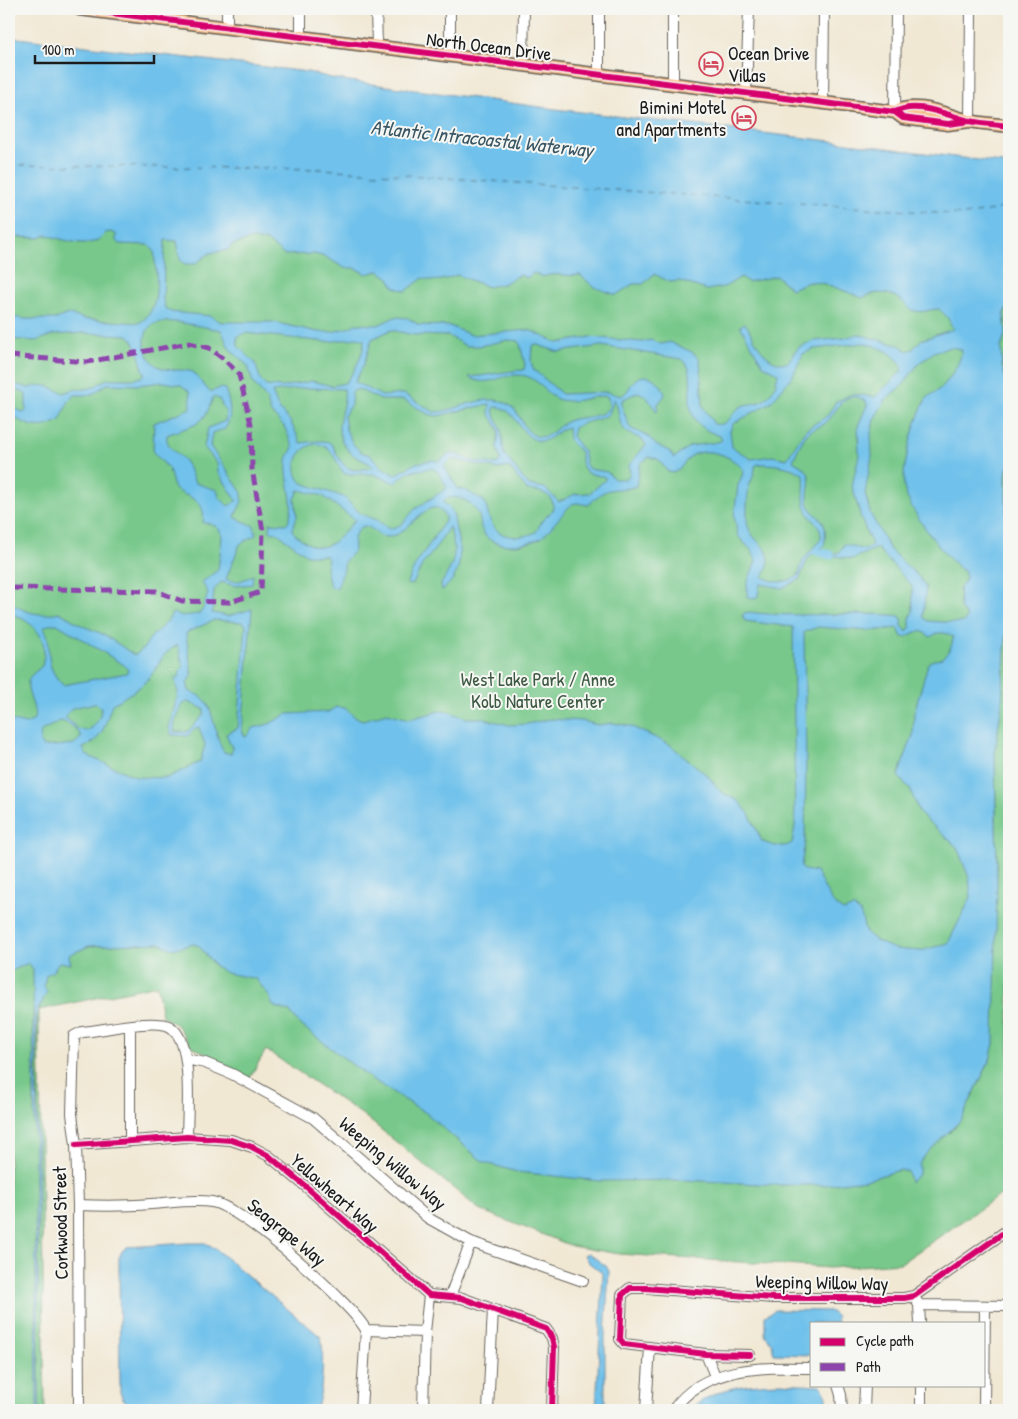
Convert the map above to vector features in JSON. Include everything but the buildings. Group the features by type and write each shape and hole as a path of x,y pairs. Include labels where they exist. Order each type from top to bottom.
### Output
{"main road":[{"name":"North Ocean Drive","path":"79,9 154,14 228,28 823,102 895,112 903,118 948,124 970,121 1009,126"}],"street":[{"path":"227,9 228,28"},
{"path":"301,9 301,37"},
{"path":"376,9 377,47"},
{"path":"450,9 450,56"},
{"path":"524,9 524,65"},
{"path":"599,9 599,75"},
{"path":"673,9 673,84"},
{"path":"746,93 749,9"},
{"path":"823,102 824,9"},
{"path":"895,112 896,9"},
{"path":"970,121 971,9"},
{"path":"130,1141 130,1027 152,1024 168,1026 178,1034 184,1044 186,1059 187,1137"},
{"name":"Corkwood Street","path":"79,1410 78,1205 76,1145 72,1114 74,1036 82,1032 130,1027"},
{"name":"Weeping Willow Way","path":"186,1059 205,1063 232,1074 313,1118 428,1218 472,1242 583,1281"},
{"name":"Yellowheart Way","path":"76,1145 187,1137 230,1140 269,1156 429,1296"},
{"name":"Seagrape Way","path":"78,1205 123,1206 191,1200 214,1202 237,1212 273,1240 349,1307 366,1330"},
{"name":"Weeping Willow Way","path":"650,1347 624,1344 620,1339 622,1295 630,1288 773,1298 904,1298 916,1300 1008,1233"},
{"path":"450,1296 472,1242"},
{"path":"423,1410 425,1332 429,1296 462,1298 546,1329 552,1338 554,1347 552,1410"},
{"path":"920,1322 916,1300 985,1306 1009,1306"},
{"path":"985,1306 985,1322"},
{"path":"488,1410 493,1309"},
{"path":"361,1410 366,1330 425,1332"},
{"path":"646,1410 650,1347 706,1354 750,1355"},
{"path":"706,1354 715,1376"},
{"path":"673,1410 697,1387 715,1376 733,1371 810,1368"},
{"path":"838,1386 842,1410"},
{"path":"864,1410 865,1386"},
{"path":"921,1386 921,1410"},
{"path":"984,1386 984,1410"}],"green space":[{"name":"West Lake Park / Anne Kolb Nature Center","path":"9,201 992,284 989,1050 949,1133 961,1120 990,1060 997,881 995,751 1002,703 1007,616 1006,478 1007,468 1009,468 1009,1189 901,1263 829,1268 619,1254 572,1246 480,1210 363,1115 266,1050 249,1079 190,1045 178,1026 162,1016 157,985 39,1010 45,1410 39,1410 37,1011 33,1011 38,1410 9,1410"},
{"path":"1009,304 1009,392 1002,366 1001,348 1006,331 1004,314"}],"water":[{"name":"Atlantic Intracoastal Waterway","path":"9,37 308,72 335,79 555,109 840,142 1009,164 1009,304 1004,314 1006,331 1001,348 1002,366 1009,392 1009,468 1007,468 1006,478 1007,616 1002,703 995,751 997,881 994,1044 990,1060 961,1120 926,1154 919,1164 919,1174 910,1182 908,1172 900,1170 866,1180 825,1185 779,1185 683,1180 600,1181 517,1172 483,1162 426,1113 370,1078 298,1023 290,1012 273,1006 269,996 256,979 226,973 215,966 199,946 194,944 172,949 159,943 89,946 69,955 71,964 59,962 53,971 46,975 44,986 47,992 36,1014 39,1405 39,1410 37,1410 33,970 29,963 9,972 9,720 26,724 34,720 35,715 28,682 30,677 42,666 44,646 42,639 33,626 9,612 9,601 32,613 59,612 83,626 105,635 134,655 143,649 172,613 181,616 199,614 203,609 208,593 202,582 218,570 222,537 216,526 203,523 202,508 199,503 174,488 169,469 153,452 154,423 191,408 190,392 181,385 163,382 139,385 107,384 91,395 75,395 69,401 60,420 46,426 28,424 9,413 9,405 24,413 26,411 26,395 24,392 9,388 9,383 29,388 39,385 47,386 64,393 93,387 108,379 135,379 145,374 134,342 127,335 83,333 53,335 36,341 9,339 9,316 25,319 56,319 68,314 84,319 139,323 147,317 155,300 154,251 149,245 120,244 116,241 116,234 111,232 105,233 94,242 86,243 78,243 46,235 40,238 9,237","holes":["252,239 267,241 284,255 314,254 326,257 344,268 355,268 366,274 379,271 389,278 394,287 406,291 423,278 440,280 457,275 488,287 503,284 520,275 527,278 534,273 542,277 580,275 594,287 616,295 633,284 643,284 654,274 670,282 679,281 707,290 724,287 741,277 748,282 777,276 791,289 815,282 863,298 878,293 889,294 915,311 939,309 948,318 953,329 921,340 913,349 907,351 901,346 858,334 844,338 813,341 799,347 787,363 779,363 767,356 757,344 745,323 740,326 763,365 778,373 776,383 769,395 762,401 742,406 727,421 714,424 703,407 700,359 692,352 670,342 661,344 650,340 643,342 590,337 558,343 529,330 471,335 450,326 419,325 408,318 395,317 378,325 355,324 351,327 332,332 318,332 273,322 221,322 211,316 171,312 165,308 163,299 165,240 177,241 180,260 185,264 195,264 210,253 228,250 232,245","177,322 221,330 229,348 248,366 253,383 266,398 271,413 284,426 293,447 288,458 287,469 291,502 290,518 286,524 270,523 270,531 276,532 307,555 326,556 328,559 326,568 330,587 337,588 344,569 344,562 354,551 356,533 364,526 381,536 388,537 402,531 426,511 438,508 445,516 445,521 416,564 407,582 408,585 413,584 422,565 449,527 454,544 454,557 441,584 442,590 454,577 460,554 453,515 451,509 444,503 444,500 459,498 469,503 477,511 484,534 495,543 511,545 527,543 541,538 572,504 588,505 604,492 636,486 640,464 649,457 658,459 667,471 673,473 690,457 704,452 711,452 734,461 744,471 738,485 734,516 738,536 752,551 756,561 747,583 747,597 755,598 758,596 760,584 782,588 799,580 808,558 824,546 825,527 823,522 812,511 808,500 810,479 808,473 803,467 793,461 802,441 810,431 829,420 845,399 858,397 866,401 867,405 858,426 859,455 852,486 862,521 872,545 865,550 844,544 840,552 830,555 852,559 877,548 912,586 913,611 910,618 910,628 907,632 902,626 900,616 892,615 783,615 747,612 742,615 745,621 793,627 795,826 792,843 785,846 777,846 762,841 749,814 739,801 721,792 708,776 669,744 630,726 613,723 598,725 582,721 550,719 527,724 509,725 482,718 466,718 444,710 409,719 387,713 363,720 356,718 345,708 336,707 328,712 287,714 269,724 253,728 247,736 244,736 242,730 252,609 228,616 212,613 214,590 221,582 236,586 252,584 253,575 240,581 226,579 240,544 256,535 254,526 236,518 235,516 242,501 242,493 210,446 212,433 225,429 228,424 230,414 225,389 220,388 210,392 193,372 159,367 147,352 145,339 149,328 154,324","391,330 414,335 449,336 466,346 480,346 508,340 519,341 525,364 524,370 469,377 475,380 487,381 517,375 525,376 531,378 549,394 560,400 572,401 607,396 609,403 608,409 603,413 570,420 550,434 541,437 530,433 516,411 504,402 486,400 434,412 404,394 382,396 355,382 364,364 372,339","245,333 327,342 357,338 364,340 358,363 352,374 345,383 332,386 312,381 282,387 266,386 261,381 255,363 238,346 237,337","863,343 890,353 902,366 901,372 875,397 852,394 836,402 827,416 805,430 787,459 772,456 751,459 732,447 730,431 733,424 771,402 792,377 803,354 814,349","535,344 558,352 601,346 682,359 688,367 691,409 695,419 704,428 720,436 722,440 690,446 674,458 669,451 656,445 649,437 630,428 622,407 622,400 638,392 646,396 657,412 658,404 665,395 664,390 653,379 644,376 639,377 632,383 626,393 621,396 607,392 562,394 533,369 531,361 532,346","951,347 962,350 955,370 949,379 927,398 918,416 906,458 904,483 908,500 921,522 948,557 964,571 966,578 959,590 960,608 967,617 964,622 928,621 923,617 926,587 917,575 890,550 870,513 865,493 872,456 871,434 874,419 887,398 904,384 918,364 934,352","304,388 344,389 339,429 340,436 351,453 370,464 373,468 355,470 347,468 329,442 314,441 301,443 290,421 279,409 272,392","358,389 381,400 404,400 428,414 437,416 490,404 489,413 499,430 497,447 501,461 495,464 473,461 456,454 449,454 439,461 432,460 416,463 395,475 383,468 370,455 361,452 353,444 346,429 344,416 351,404 352,392","213,397 219,399 226,413 225,421 208,428 204,447 217,463 218,472 237,501 228,506 219,497 217,490 195,483 187,464 168,444 167,435 197,423 206,414","614,399 620,422 624,429 642,440 646,445 629,465 630,474 626,479 614,479 607,472 589,469 585,463 584,452 572,436 574,428 609,414","495,407 502,408 508,412 528,435 541,441 552,437 568,427 569,440 581,453 581,463 587,473 605,477 605,480 590,493 575,494 559,502 545,488 528,485 504,454 501,429 493,411","321,445 330,451 345,474 373,474 395,483 409,472 432,468 438,472 447,488 415,509 401,525 389,529 377,520 361,514 344,497 302,483 296,472 297,460 300,454 309,446","451,459 498,469 509,467 527,490 542,492 549,496 553,504 553,510 542,521 536,532 514,537 503,534 494,527 490,521 484,501 465,490 458,489 444,466","759,464 771,464 783,466 804,475 805,507 819,527 821,539 803,560 798,576 789,580 776,581 763,577 768,567 768,553 751,533 747,523 748,492 755,466","299,490 323,496 355,520 334,542 322,547 307,543 292,530 297,516 295,499","214,620 242,622 246,625 238,728 226,734 232,748 231,754 224,752 221,746 206,702 203,698 189,691 187,682 192,676 186,633","57,624 124,665 128,670 126,673 63,685 56,676 50,661 47,634 43,627","818,627 869,631 898,628 902,637 920,631 931,637 942,633 953,637 951,647 947,653 940,659 928,664 914,713 913,735 898,776 910,789 920,814 957,847 969,878 971,897 948,943 921,951 895,949 876,941 866,933 860,912 853,907 844,911 839,908 831,900 816,872 804,870 801,867 805,842 804,632","178,645 183,667 179,672 179,677 175,679 178,693 169,728 172,735 188,736 194,729 199,727 205,745 200,762 167,778 136,777 86,755 83,748 100,735 112,704 142,685 165,655","188,702 204,709 204,715 187,732 174,732 175,720 183,704","95,703 101,707 100,715 93,727 87,731 78,729 65,717 72,708","60,721 74,727 79,732 81,738 74,744 43,747 40,742 41,731"]},
{"path":"205,1243 213,1247 321,1337 323,1364 320,1396 315,1410 265,1410 164,1404 133,1407 123,1399 120,1392 119,1258 122,1251 127,1247"},
{"path":"588,1253 606,1266 609,1271 605,1335 605,1410 596,1410 603,1274 588,1262 584,1255"},
{"path":"775,1310 830,1311 836,1316 837,1322 810,1322 810,1355 774,1354 772,1344 765,1334 765,1316"},
{"path":"779,1383 822,1386 827,1396 827,1410 690,1410 710,1396 732,1388 755,1384"}],"waterway":[{"path":"817,551 830,555"}],"ferry route":[{"path":"9,165 322,169 965,215 1009,207"}],"marked path":[{"path":"9,356 87,362 189,343 209,348 226,361 239,375 251,424 252,469 263,531 261,592 230,602 182,601 156,591 9,588"}],"cycle path":[{"path":"79,9 895,112 903,118 948,124 970,121"},
{"path":"895,112 904,109 923,108 970,121 1009,126"},
{"path":"76,1145 187,1137 231,1140 252,1147 269,1156 429,1295 462,1298 546,1329 552,1338 554,1347 552,1410"},
{"path":"750,1355 706,1354 624,1344 620,1339 622,1295 630,1288 645,1288 773,1298 904,1298 914,1296 1009,1229"}],"place":[{"name":"Ocean Drive Villas","path":"711,64"},
{"name":"Bimini Motel and Apartments","path":"744,118"}]}
